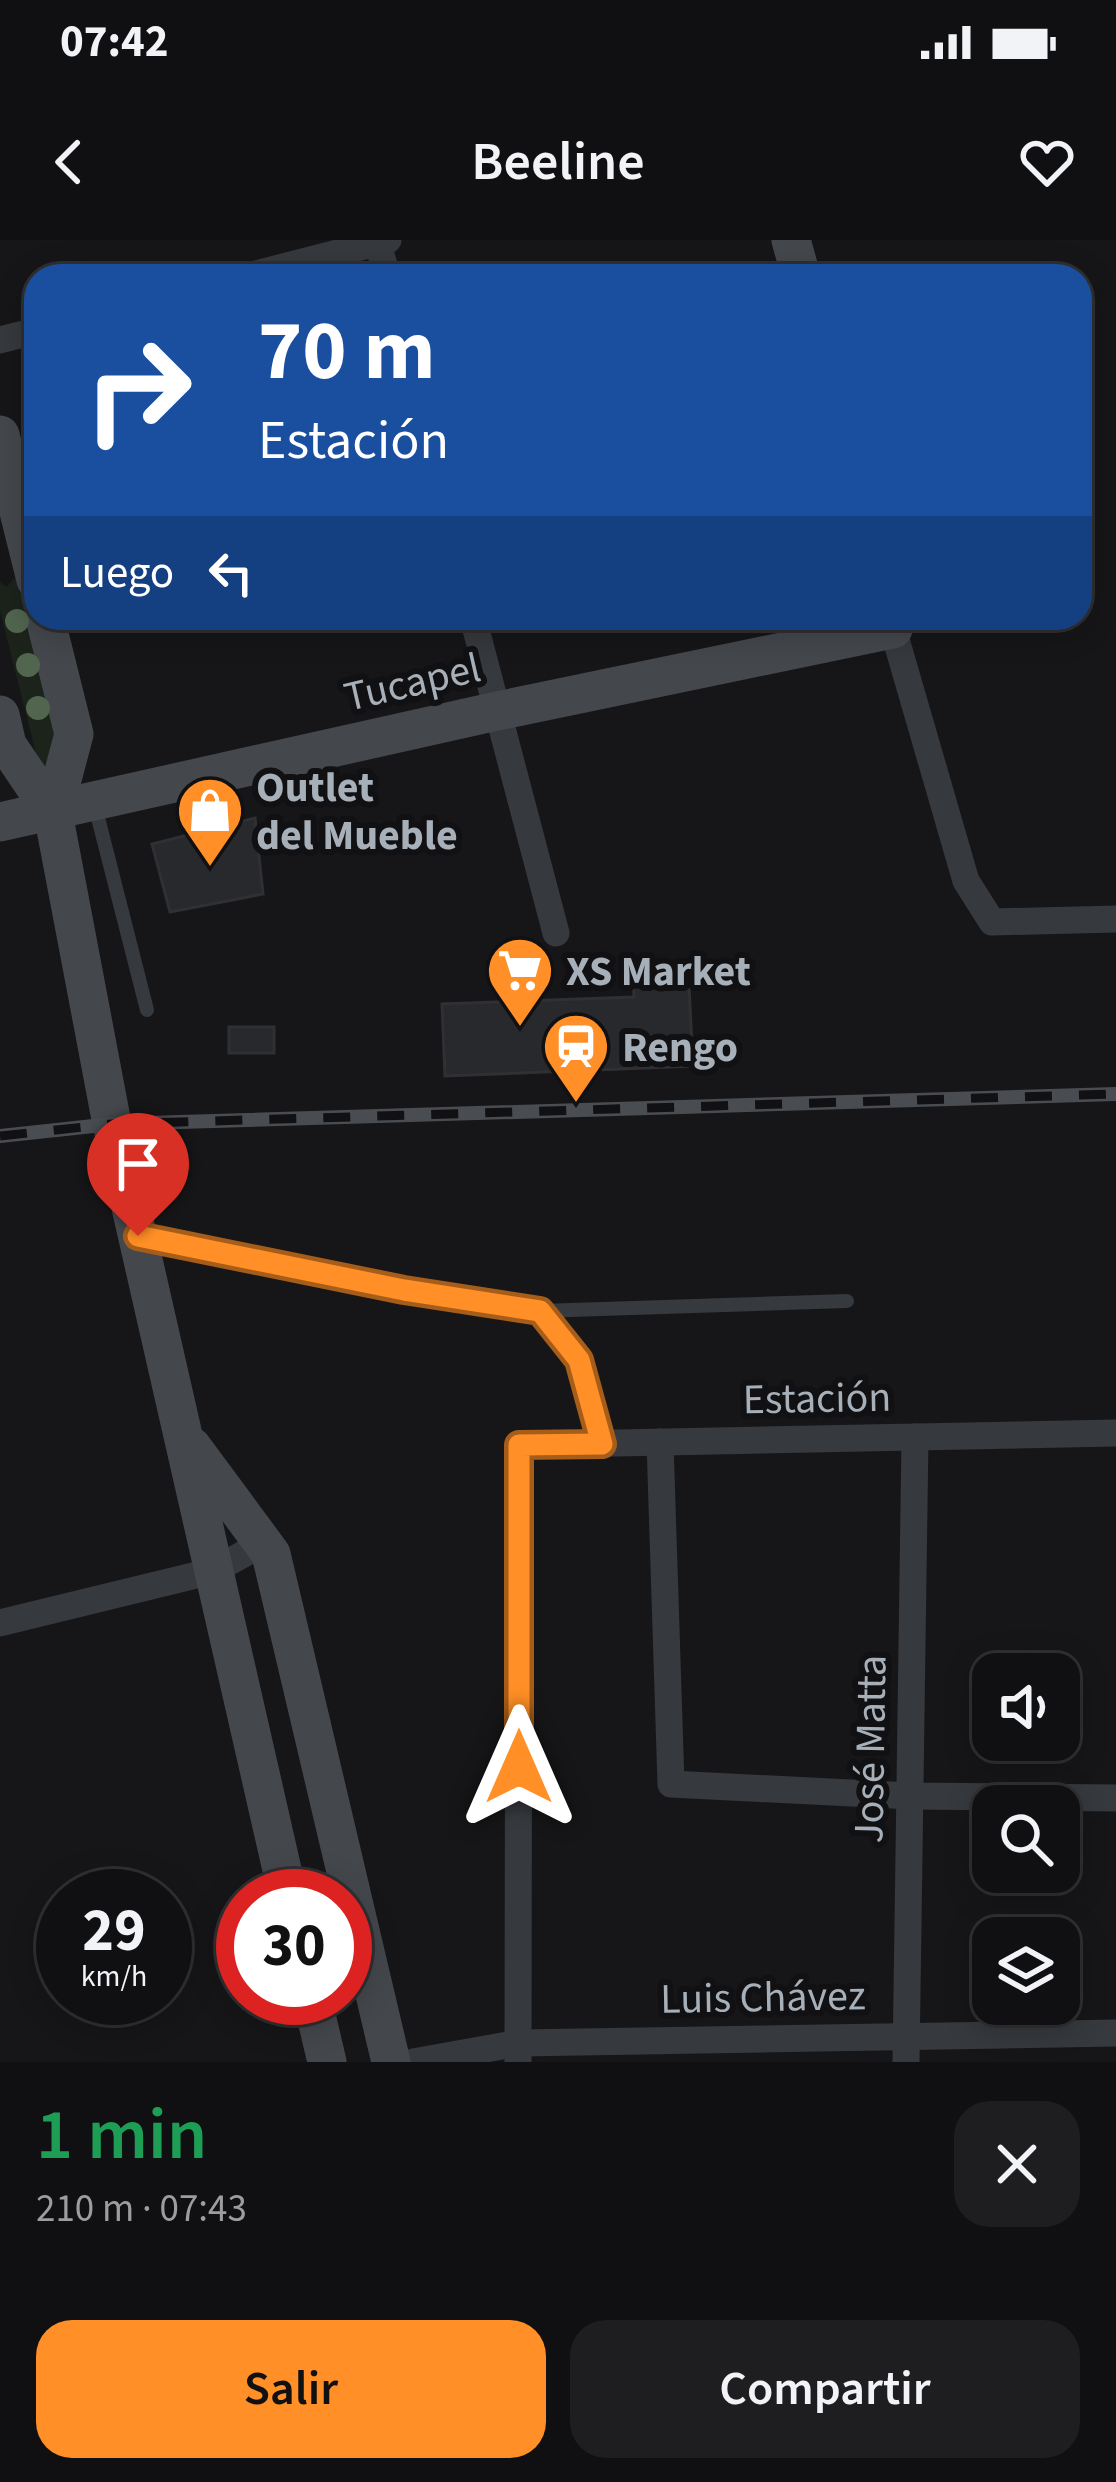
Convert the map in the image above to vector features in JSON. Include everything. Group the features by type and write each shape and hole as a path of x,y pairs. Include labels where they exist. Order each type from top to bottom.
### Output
{"main road":[{"path":"0,435 24,532"},
{"path":"48,630 74,734 53,813"},
{"name":"Tucapel","path":"0,822 860,630"},
{"path":"0,715 7,745 53,813 109,1110 282,1869"},
{"path":"185,1438 271,1554 391,2062"},
{"path":"318,2025 327,2062"}],"street":[{"path":"294,264 381,241"},
{"path":"476,630 556,933"},
{"path":"894,630 966,880 992,922 1116,919"},
{"name":"Estación","path":"519,2052 519,1445 1116,1433"},
{"name":"José Matta","path":"906,2048 915,1437"},
{"path":"660,1442 671,1784 911,1796 1116,1798"},
{"path":"0,1623 213,1570 263,1543"},
{"name":"Luis Chávez","path":"413,2062 519,2052 906,2048 1116,2033"}],"lane":[{"path":"94,801 147,1010"},
{"path":"138,1236 404,1290 540,1311 847,1300"},
{"path":"540,1311 579,1360 602,1444"}],"shaded area":[{"path":"22,577 24,630 35,630 68,764 41,773 0,611 0,582 7,587"}],"building":[{"name":"Outlet del Mueble","path":"255,818 263,894 170,912 152,844"},
{"path":"688,966 693,1066 445,1076 442,1004 634,997 633,968"},
{"path":"229,1027 274,1027 274,1053 229,1053"}],"railway":[{"path":"0,1136 112,1124 1116,1094"}],"place":[{"name":"Outlet del Mueble","path":"210,869"},
{"name":"XS Market","path":"520,1029"},
{"name":"Rengo","path":"576,1105"}],"route":[{"path":"138,1236 404,1290 540,1311 579,1360 602,1444 519,1445 519,1767"}]}
